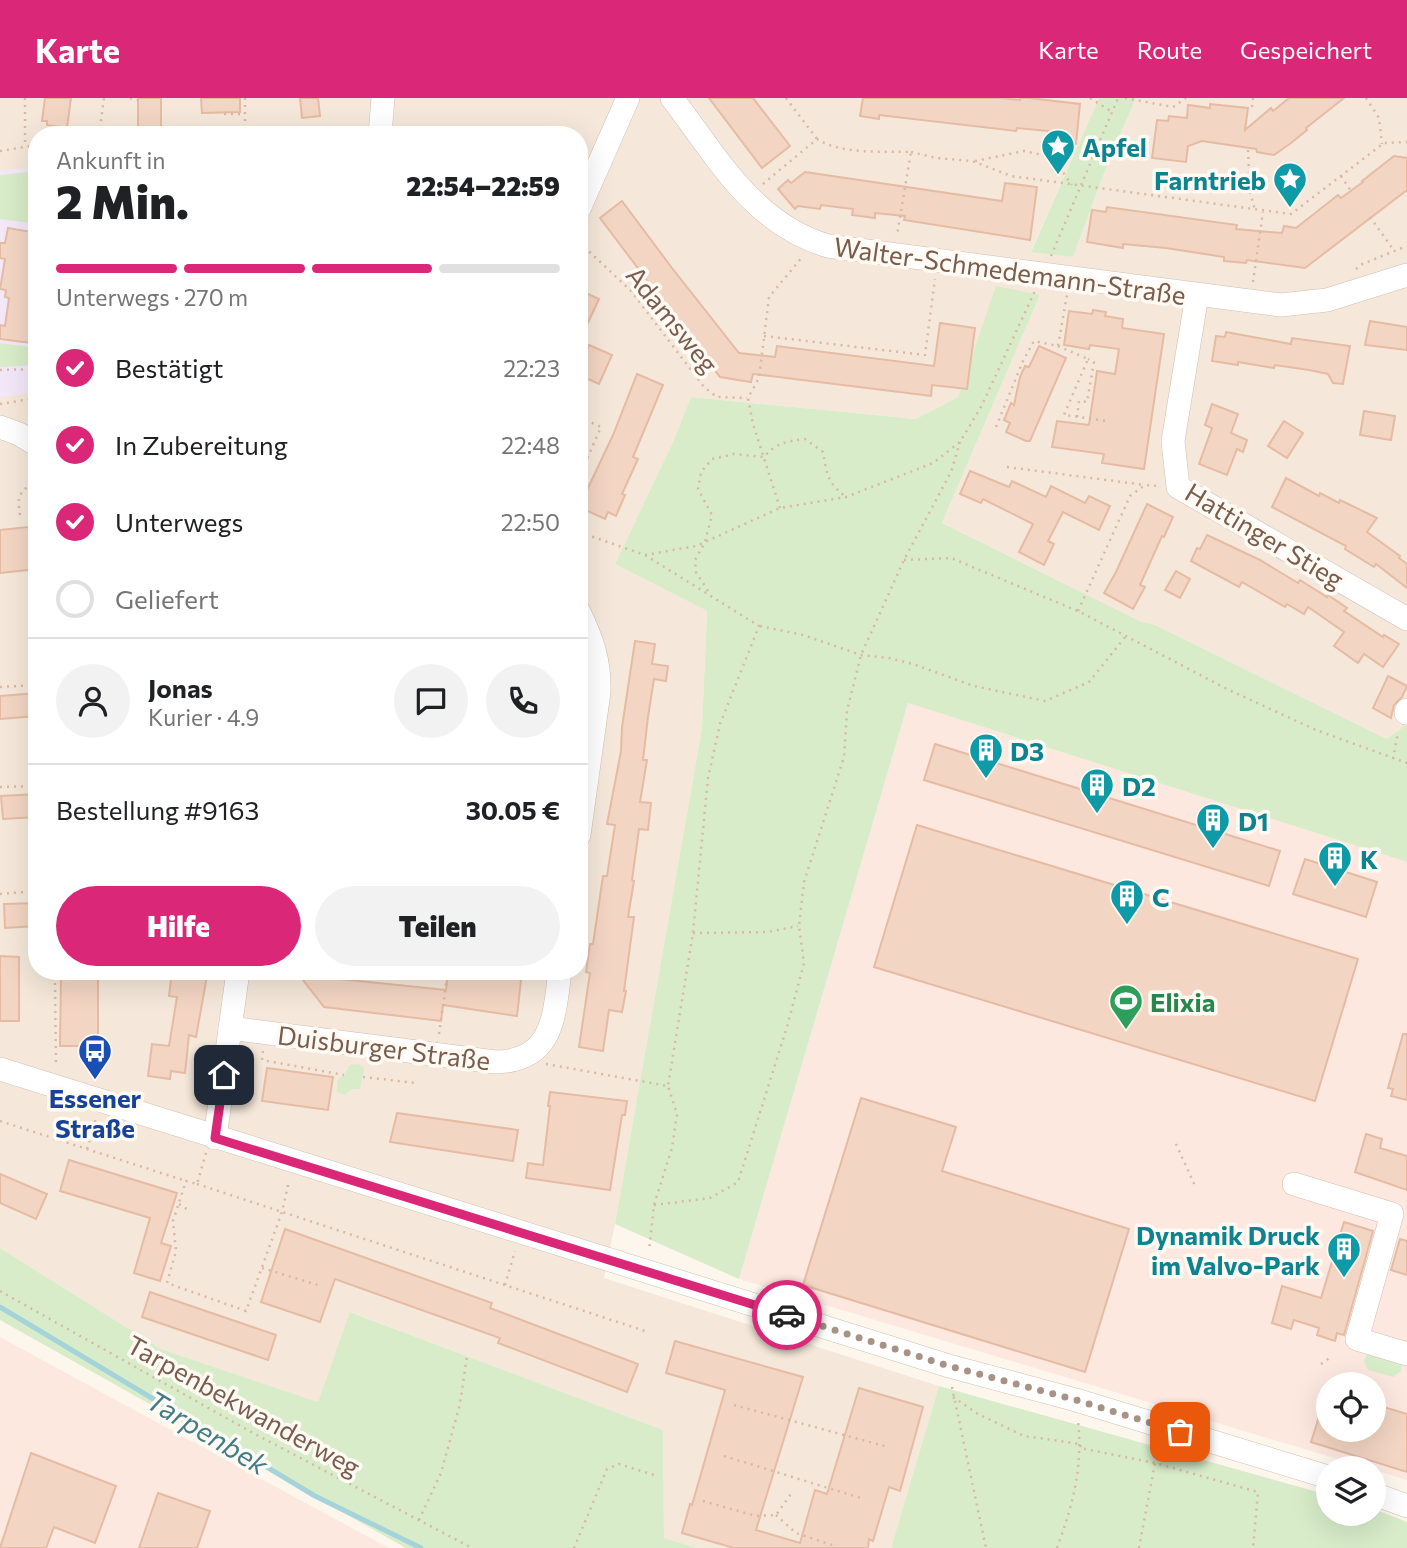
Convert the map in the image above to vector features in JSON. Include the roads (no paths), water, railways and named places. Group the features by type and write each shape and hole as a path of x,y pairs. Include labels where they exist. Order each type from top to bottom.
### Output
{"street":[{"path":"381,126 383,98"},
{"path":"588,189 628,98"},
{"name":"Walter-Schmedemann-Straße","path":"672,98 748,197 781,226 814,242 844,250 938,261 1046,267 1070,278 1281,305 1313,303 1343,296 1407,275"},
{"name":"Hattinger Stieg","path":"1197,296 1173,441 1178,487 1407,619"},
{"path":"0,428 28,440"},
{"path":"588,633 596,651 600,681 588,769"},
{"path":"213,1137 237,980"},
{"name":"Duisburger Straße","path":"230,1028 495,1062 523,1059 538,1047 554,1020 559,980"},
{"path":"0,1069 949,1366 1076,1400 1316,1473"},
{"path":"1294,1184 1392,1214 1357,1339 1407,1354"},
{"path":"1386,1498 1407,1506"}],"waterway":[{"name":"Tarpenbek","path":"0,1307 315,1496 421,1548"}],"place":[{"name":"Apfel","path":"1058,176"},
{"name":"Farntrieb","path":"1290,209"},
{"name":"D3","path":"986,780"},
{"name":"D2","path":"1097,815"},
{"name":"D1","path":"1213,850"},
{"name":"K","path":"1335,888"},
{"name":"C","path":"1127,926"},
{"name":"Elixia","path":"1126,1031"},
{"name":"Essener Straße","path":"95,1081"},
{"name":"Dynamik Druck im Valvo-Park","path":"1344,1279"}]}
